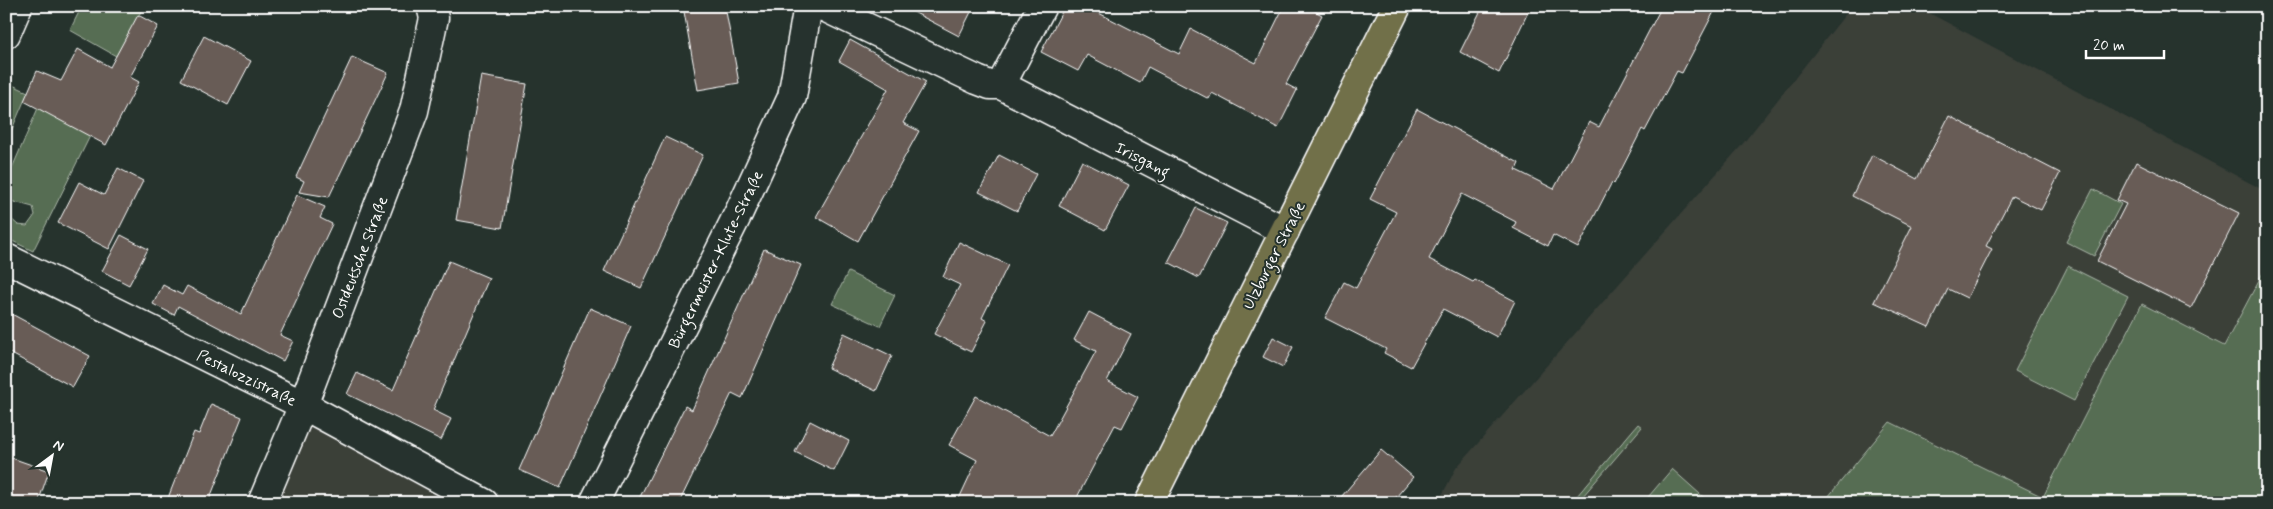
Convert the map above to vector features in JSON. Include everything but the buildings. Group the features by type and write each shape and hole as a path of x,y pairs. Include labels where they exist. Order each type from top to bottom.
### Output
{"main road":[{"name":"Ulzburger Straße","path":"1149,503 1397,6"}],"street":[{"path":"6,34 18,6"},
{"name":"Ostdeutsche Straße","path":"262,503 303,405 414,111 434,18 432,6"},
{"name":"Bürgermeister-Klute-Straße","path":"594,503 740,212 792,97 808,6"},
{"name":"Irisgang","path":"822,6 977,80 990,85 1001,85 1285,231"},
{"path":"1001,85 1042,6"},
{"name":"Pestalozzistraße","path":"6,258 303,405 484,503"}],"shaded area":[{"path":"1852,6 1916,6 2267,192 2267,265 2224,346 2142,304 2042,498 1890,422 1823,503 1438,503 1456,468 1741,146"},
{"path":"303,405 484,503 263,503"}],"green space":[{"path":"82,6 144,6 116,56 70,30"},
{"path":"10,84 28,92 6,143 6,93"},
{"path":"45,92 90,136 33,251 6,238 6,224 9,217 18,225 27,226 35,215 33,207 7,200 6,182"},
{"path":"2093,189 2121,204 2094,256 2066,242"},
{"path":"2267,265 2267,503 1823,503 1890,422 2043,497 2142,304 2224,346"},
{"path":"2068,266 2128,296 2074,401 2015,371"},
{"path":"848,272 895,295 880,326 832,304"},
{"path":"1638,424 1642,427 1577,503 1571,503"},
{"path":"1672,469 1710,503 1643,503"}]}
